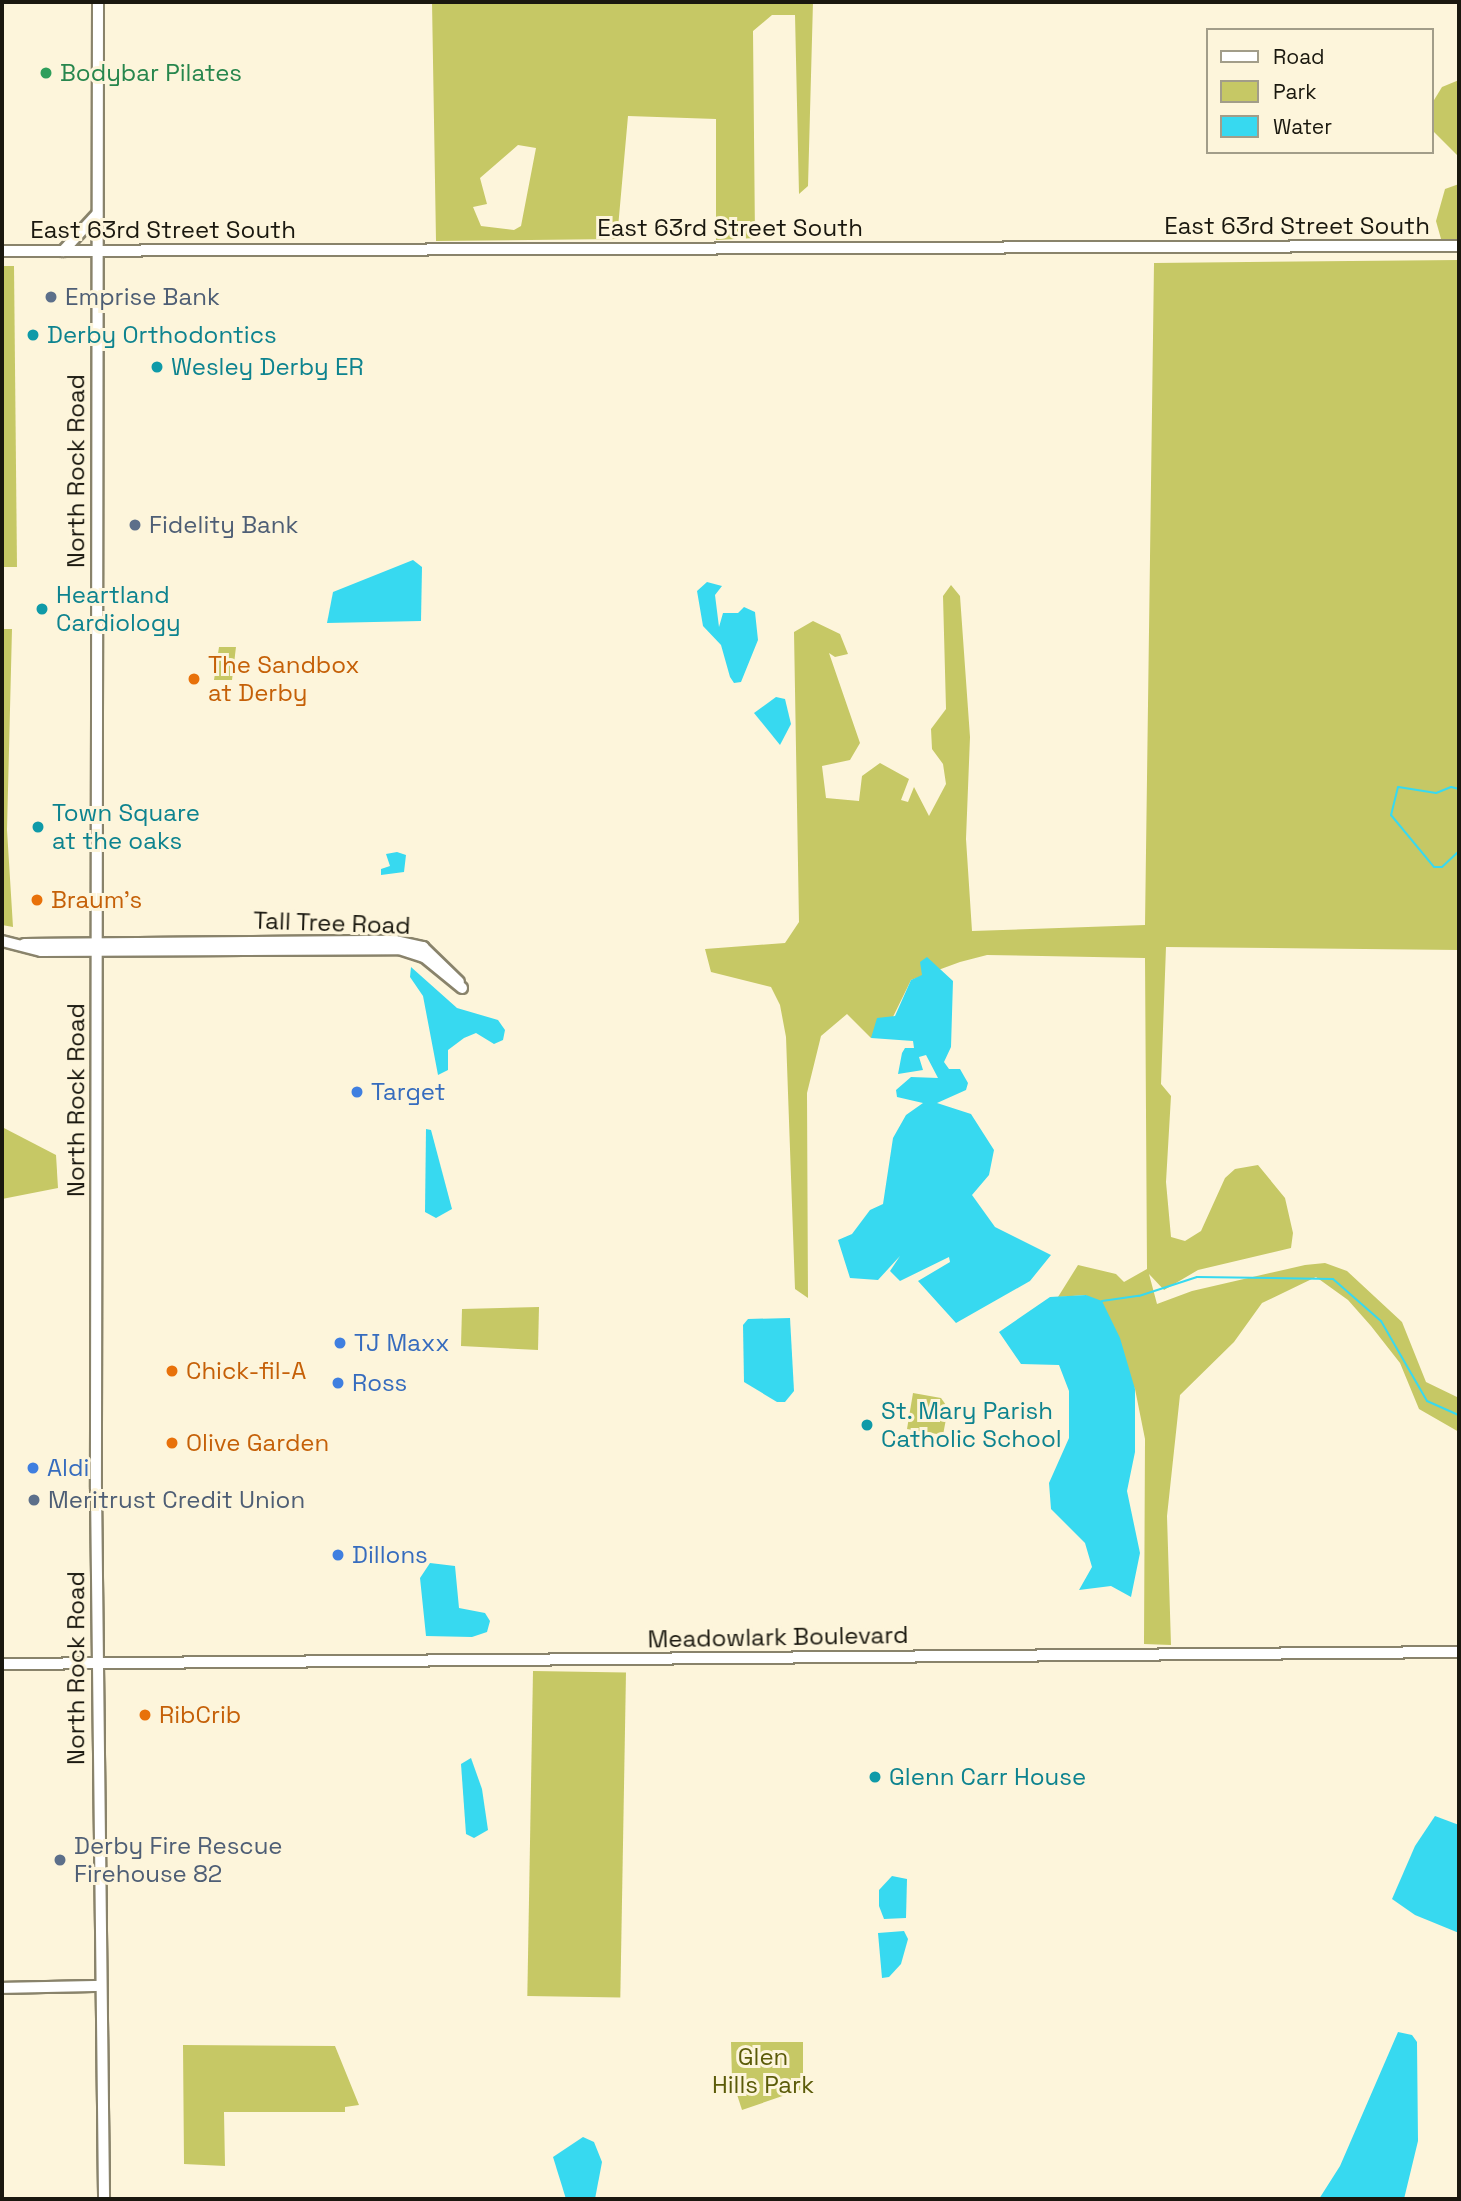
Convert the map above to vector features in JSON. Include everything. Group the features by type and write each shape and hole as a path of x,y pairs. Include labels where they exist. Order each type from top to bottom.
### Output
{"main road":[{"name":"North Rock Road","path":"98,2 97,1664 104,2199"},
{"path":"63,251 97,214"},
{"name":"East 63rd Street South","path":"2,251 1459,246"},
{"name":"Tall Tree Road","path":"2,941 41,951 97,946 408,942 438,957 462,988 424,957 399,949 97,946"},
{"name":"Meadowlark Boulevard","path":"2,1664 1459,1652"},
{"path":"2,1988 101,1986"}],"green space":[{"path":"432,2 813,2 808,186 799,194 795,15 772,15 753,31 755,238 716,240 716,119 628,116 617,239 436,241","holes":["518,145 536,148 521,226 514,230 481,226 473,207 487,204 480,178"]},
{"path":"1459,80 1459,157 1433,131 1433,102 1442,87"},
{"path":"1459,184 1459,246 1443,246 1436,221 1445,189"},
{"path":"1459,260 1459,950 1166,947 1161,1084 1171,1096 1166,1182 1171,1237 1185,1241 1201,1231 1225,1178 1235,1169 1258,1165 1285,1198 1293,1233 1291,1248 1198,1270 1164,1290 1149,1274 1157,1304 1192,1291 1305,1265 1325,1263 1347,1271 1402,1322 1426,1382 1459,1398 1459,1432 1419,1409 1400,1363 1348,1300 1316,1277 1262,1303 1234,1342 1180,1395 1167,1516 1171,1645 1144,1644 1145,1439 1135,1389 1086,1295 1058,1297 1078,1265 1116,1274 1124,1282 1147,1269 1145,958 987,955 911,980 889,1025 871,1038 847,1014 821,1036 807,1093 808,1298 795,1289 786,1037 780,1005 771,987 711,972 705,949 785,943 799,922 794,632 813,621 840,634 848,654 835,657 829,653 860,743 850,760 822,766 826,798 859,801 862,776 880,763 909,779 901,800 908,802 914,787 929,816 946,784 943,764 932,749 931,729 946,709 943,596 951,585 960,596 970,737 966,839 972,931 1145,925 1154,263"},
{"path":"2,266 14,266 17,567 2,567"},
{"path":"2,629 12,629 7,830 13,927 2,925"},
{"path":"219,647 236,647 232,680 214,680"},
{"path":"2,1127 56,1155 58,1188 2,1199"},
{"path":"539,1307 538,1350 461,1346 462,1309"},
{"path":"913,1393 941,1398 948,1408 943,1435 907,1429"},
{"path":"533,1671 626,1673 620,1998 527,1996"},
{"name":"Glen Hills Park","path":"731,2042 803,2042 803,2089 742,2110 732,2079"},
{"path":"183,2045 335,2046 359,2105 345,2107 345,2112 224,2112 225,2166 184,2164"}],"water":[{"path":"413,560 422,567 421,621 327,623 333,592"},
{"path":"707,582 722,586 715,595 719,627 723,613 738,613 744,607 755,612 758,640 741,682 734,683 721,645 703,626 697,591"},
{"path":"776,697 785,699 791,724 780,745 754,713"},
{"path":"397,852 406,855 404,872 381,875 381,869 390,866 386,854"},
{"path":"927,957 953,981 951,1047 944,1062 949,1069 960,1069 968,1083 966,1090 937,1103 971,1114 994,1150 989,1175 972,1195 995,1227 1051,1255 1030,1281 956,1323 918,1281 950,1262 949,1257 900,1281 890,1271 900,1256 878,1280 850,1278 838,1240 852,1234 870,1210 883,1204 893,1138 906,1115 923,1103 897,1097 896,1090 911,1077 938,1078 926,1055 919,1057 923,1070 898,1074 902,1053 905,1048 914,1048 913,1041 871,1038 877,1018 895,1016 911,980 922,975 920,962"},
{"path":"411,967 457,1008 498,1020 505,1030 503,1040 494,1044 476,1033 464,1038 448,1050 448,1070 438,1075 423,996 410,977"},
{"path":"426,1129 431,1130 452,1209 436,1218 425,1212"},
{"path":"1086,1295 1102,1301 1120,1338 1135,1389 1135,1452 1127,1491 1140,1553 1131,1597 1111,1586 1079,1590 1092,1567 1085,1543 1051,1509 1049,1483 1069,1438 1069,1391 1059,1365 1021,1364 999,1332 1050,1297"},
{"path":"790,1318 794,1391 785,1402 777,1402 744,1382 743,1325 748,1319"},
{"path":"430,1563 455,1566 459,1608 485,1613 490,1621 487,1632 472,1637 426,1636 420,1578"},
{"path":"471,1758 482,1789 488,1830 474,1838 466,1834 461,1764"},
{"path":"1435,1816 1459,1825 1459,1933 1415,1915 1392,1899 1415,1846"},
{"path":"892,1876 907,1879 906,1918 884,1919 879,1906 879,1890"},
{"path":"904,1931 908,1939 901,1964 889,1977 882,1978 878,1933"},
{"path":"1398,2032 1412,2035 1417,2042 1418,2141 1404,2199 1319,2199 1340,2166"},
{"path":"583,2137 594,2142 602,2162 595,2199 566,2199 553,2157"}],"waterway":[{"path":"1459,789 1451,787 1436,793 1398,787 1391,815 1434,867 1442,867 1459,851"},
{"path":"1102,1301 1139,1296 1197,1277 1333,1279 1381,1321 1427,1401 1459,1415"}],"place":[{"name":"Bodybar Pilates","path":"46,73"},
{"name":"Emprise Bank","path":"51,297"},
{"name":"Derby Orthodontics","path":"33,335"},
{"name":"Wesley Derby ER","path":"157,367"},
{"name":"Fidelity Bank","path":"135,525"},
{"name":"Heartland Cardiology","path":"42,609"},
{"name":"The Sandbox at Derby","path":"194,679"},
{"name":"Town Square at the oaks","path":"38,827"},
{"name":"Braum's","path":"37,900"},
{"name":"Target","path":"357,1092"},
{"name":"TJ Maxx","path":"340,1343"},
{"name":"Chick-fil-A","path":"172,1371"},
{"name":"Ross","path":"338,1383"},
{"name":"St. Mary Parish Catholic School","path":"867,1425"},
{"name":"Olive Garden","path":"172,1443"},
{"name":"Aldi","path":"33,1468"},
{"name":"Meritrust Credit Union","path":"34,1500"},
{"name":"Dillons","path":"338,1555"},
{"name":"RibCrib","path":"145,1715"},
{"name":"Glenn Carr House","path":"875,1777"},
{"name":"Derby Fire Rescue Firehouse 82","path":"60,1860"}]}
